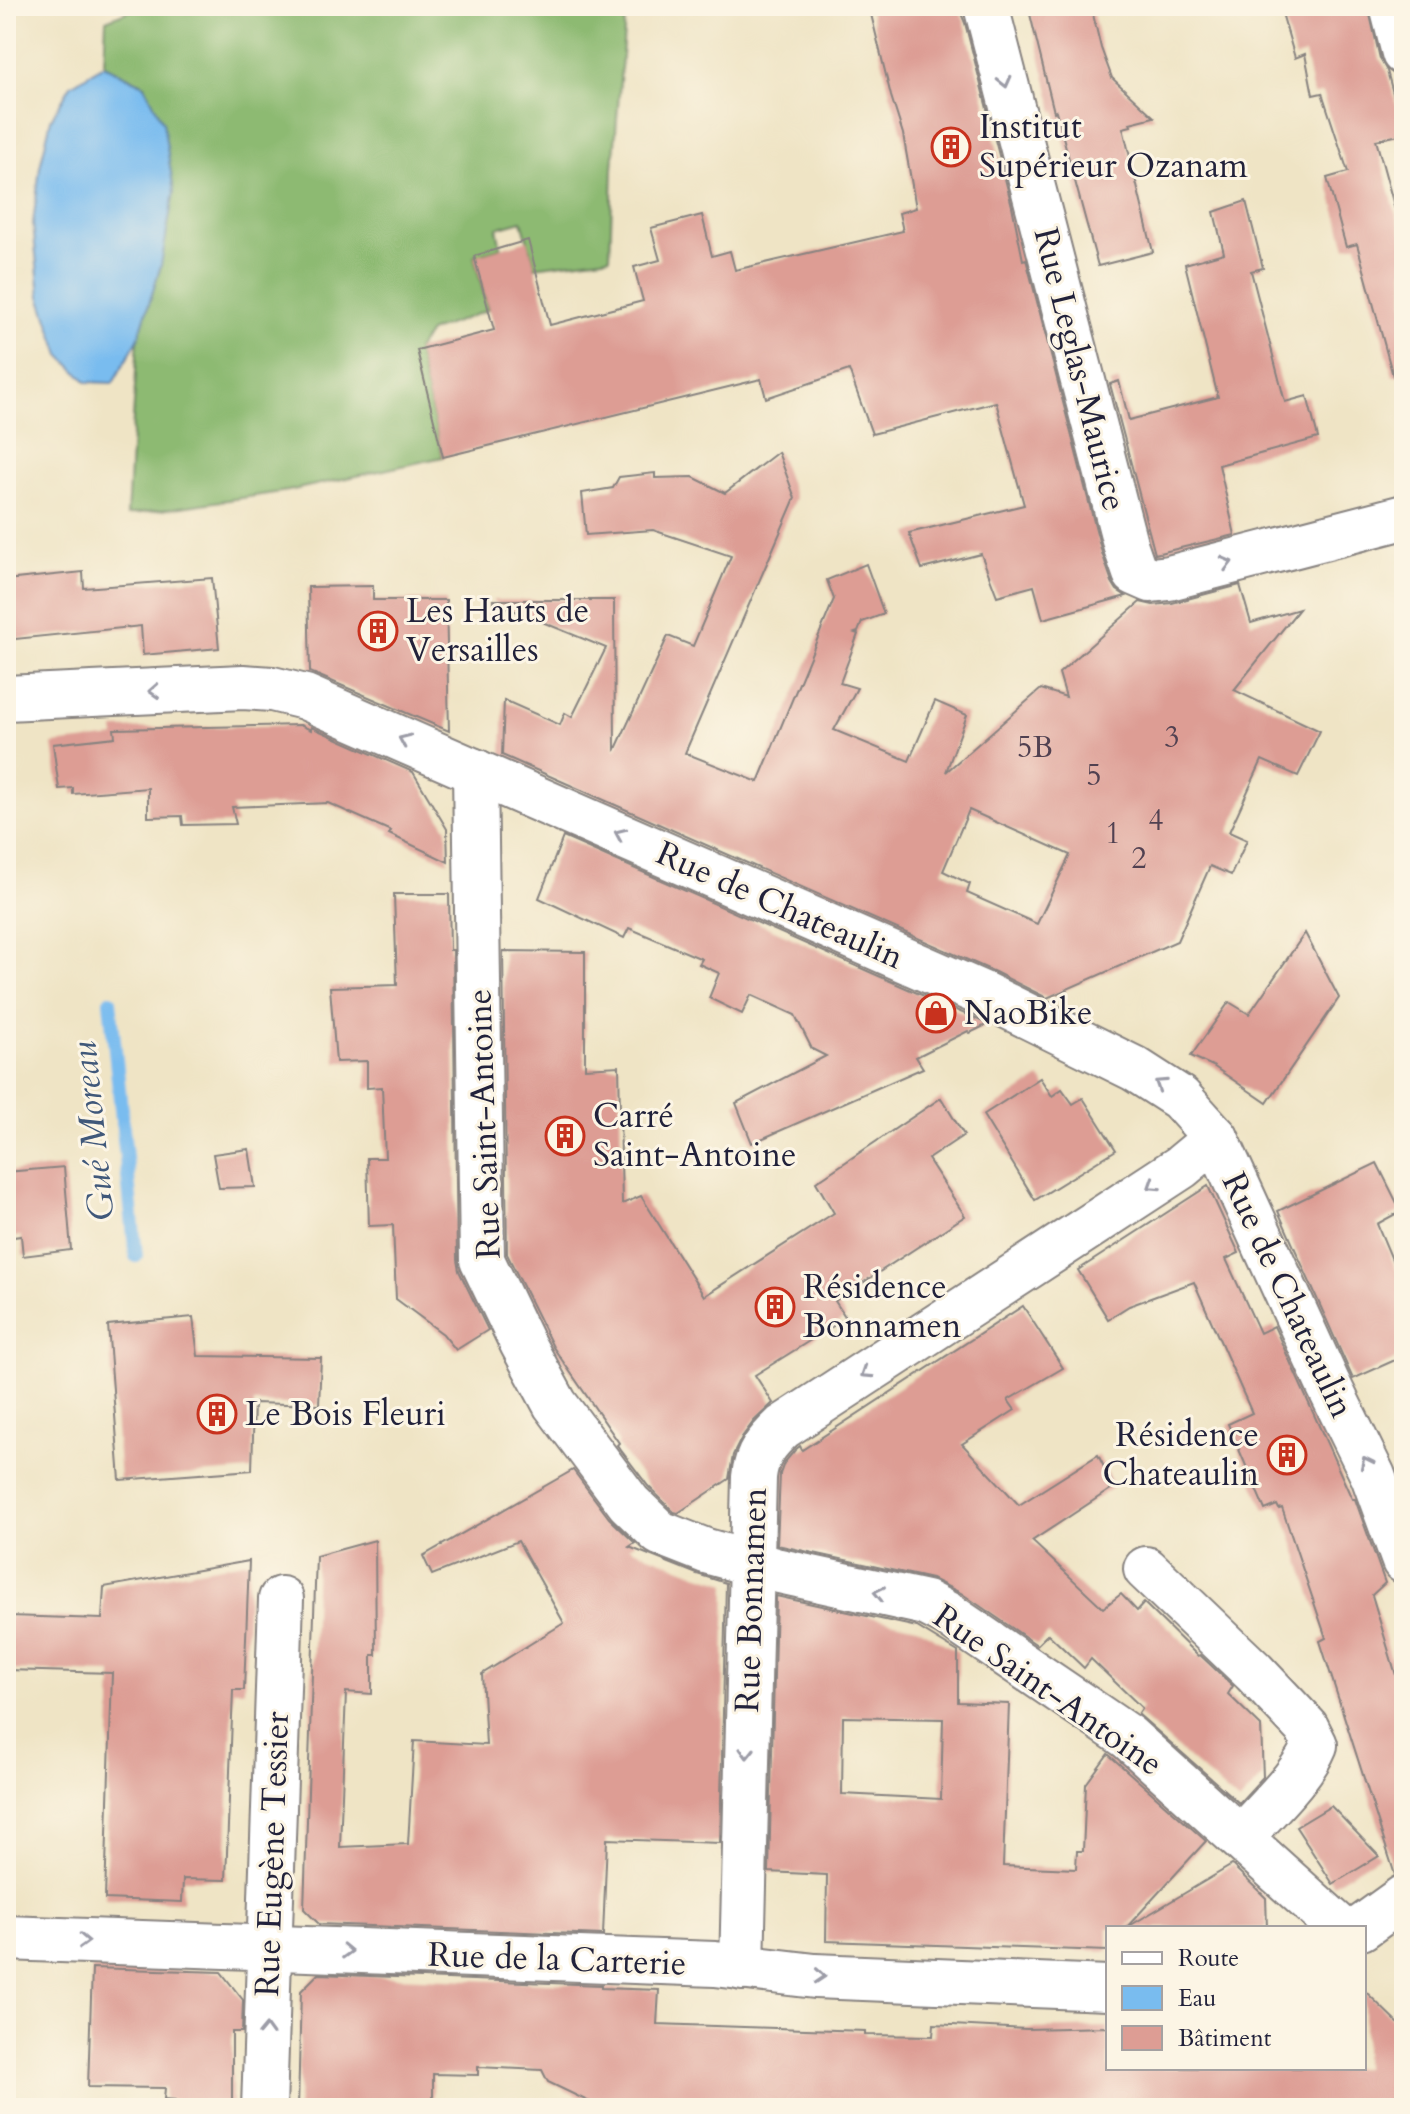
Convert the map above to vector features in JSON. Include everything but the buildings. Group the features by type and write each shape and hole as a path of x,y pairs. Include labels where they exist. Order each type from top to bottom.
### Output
{"street":[{"name":"Rue Leglas-Maurice","path":"986,6 1135,573 1151,580 1169,578 1404,517"},
{"path":"1392,6 1404,53"},
{"name":"Rue de Chateaulin","path":"6,698 243,687 272,689 305,697 985,995 1135,1069 1180,1098 1216,1138 1373,1476 1404,1561"},
{"name":"Rue Saint-Antoine","path":"475,771 482,1260 555,1404 629,1503 660,1533 706,1551 751,1563 926,1603 947,1614 1128,1737 1338,1926"},
{"name":"Rue Bonnamen","path":"742,1968 754,1477 760,1453 783,1427 1181,1167 1216,1138"},
{"path":"1146,1569 1254,1672 1306,1727 1315,1745 1310,1758 1241,1838"},
{"name":"Rue Eugène Tessier","path":"264,2108 281,1599"},
{"path":"1364,1926 1404,1897"},
{"name":"Rue de la Carterie","path":"6,1938 715,1964 815,1976 1106,1988"}],"green space":[{"path":"141,6 626,6 613,169 610,257 535,267 522,221 497,228 501,248 474,256 488,310 429,332 417,350 443,457 288,491 127,515 138,339 161,265 145,85 104,65 106,20"}],"water":[{"path":"104,65 144,85 163,122 174,192 161,265 138,339 113,383 87,382 60,355 40,296 33,224 40,167 51,119 71,85"}],"waterway":[{"name":"Gué Moreau","path":"110,1001 136,1256"}],"place":[{"name":"Institut Supérieur Ozanam","path":"951,147"},
{"name":"Les Hauts de Versailles","path":"378,631"},
{"name":"NaoBike","path":"936,1013"},
{"name":"Carré Saint-Antoine","path":"565,1136"},
{"name":"Résidence Bonnamen","path":"775,1307"},
{"name":"Le Bois Fleuri","path":"217,1414"},
{"name":"Résidence Chateaulin","path":"1287,1455"}]}
